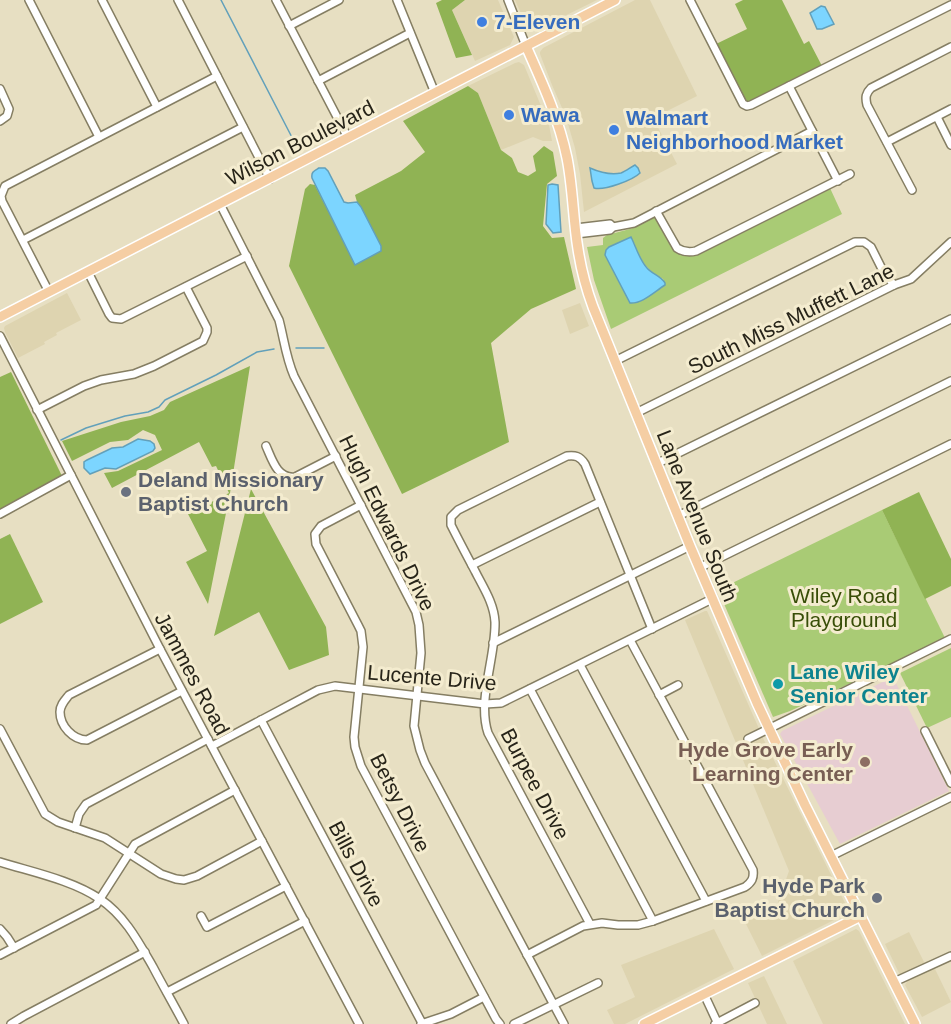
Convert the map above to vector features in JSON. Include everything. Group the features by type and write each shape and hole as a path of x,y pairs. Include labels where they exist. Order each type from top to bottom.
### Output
{"main road":[{"name":"Wilson Boulevard","path":"0,317 615,0"},
{"name":"Lane Avenue South","path":"526,46 564,144 571,180 579,258 593,307 699,568 769,729 915,1024"},
{"path":"644,1024 861,916"}],"street":[{"path":"29,0 99,137"},
{"path":"102,0 157,107"},
{"path":"178,0 270,179"},
{"path":"276,0 348,138"},
{"path":"289,26 339,0"},
{"path":"397,0 435,93"},
{"name":"Lane Avenue South","path":"508,0 526,46"},
{"path":"690,0 743,104 747,105 951,5"},
{"path":"318,81 410,33"},
{"path":"912,190 867,105 867,92 951,47"},
{"path":"49,292 2,201 2,190 5,186 217,76"},
{"path":"789,86 838,180"},
{"path":"0,88 9,106 9,113 0,121"},
{"path":"886,142 951,109"},
{"path":"937,117 951,145"},
{"path":"23,240 243,127"},
{"path":"576,231 601,228 610,230 613,226 633,223 812,131"},
{"path":"656,211 677,248 688,253 850,174"},
{"name":"Hugh Edwards Drive","path":"220,204 279,320 290,367 416,612 421,638 421,653 414,726 424,763 564,1024"},
{"path":"615,361 855,242 864,242 871,247 884,273 894,285"},
{"name":"South Miss Muffett Lane","path":"636,413 894,285 907,282 951,242"},
{"path":"88,272 109,314 117,319 126,318 247,256"},
{"path":"37,410 84,386 144,371 203,341 207,328 186,287"},
{"path":"656,464 951,319"},
{"name":"Jammes Road","path":"0,336 159,649 359,1024"},
{"path":"678,516 951,381"},
{"path":"699,568 951,444"},
{"path":"266,446 278,470 290,477 336,456"},
{"name":"Burpee Drive","path":"590,924 488,733 485,704 495,624 493,608 451,525 451,517 458,510 573,455 579,457 585,464 600,502"},
{"path":"0,514 71,475"},
{"path":"472,565 600,502 652,629"},
{"name":"Betsy Drive","path":"361,505 321,526 315,534 316,544 361,631 363,647 355,747 361,766 500,1024"},
{"path":"493,643 690,546"},
{"name":"Lucente Drive","path":"75,828 79,814 86,804 323,688 335,686 358,688 496,704 530,690 712,599"},
{"path":"748,739 951,639"},
{"path":"527,955 574,929 590,924 638,925 653,921 746,887 753,879 753,870 630,640"},
{"path":"159,649 69,695 64,700 60,712 70,734 75,738 87,740 182,692"},
{"path":"580,665 706,901"},
{"path":"659,695 678,685"},
{"path":"530,690 653,921"},
{"name":"Bills Drive","path":"261,720 422,1024"},
{"path":"0,729 45,814 57,822 105,838 161,874 184,880 197,876 262,841"},
{"path":"925,731 951,783"},
{"path":"0,956 96,905 139,841 235,790"},
{"path":"831,856 951,797"},
{"path":"0,862 70,884 100,899 120,915 145,952 184,1024"},
{"path":"201,916 207,927 286,886"},
{"path":"167,992 305,921"},
{"path":"0,929 14,948"},
{"path":"11,1024 145,952"},
{"path":"894,982 951,956"},
{"path":"514,1024 598,983"},
{"path":"705,994 717,1024 755,1003"},
{"path":"422,1024 451,1014 484,997"}],"shaded area":[{"path":"465,0 498,0 514,37 510,45 475,61 452,10"},
{"path":"515,0 597,0 534,31 528,29"},
{"path":"635,0 650,0 697,96 653,118 677,164 584,212 575,148 566,117 540,52 543,48"},
{"path":"519,62 524,65 549,125 552,141 543,141 533,137 501,150 478,93 468,86"},
{"path":"67,293 81,320 56,333 57,335 44,342 45,344 18,358 5,332 5,326"},
{"path":"580,303 589,326 570,334 562,310"},
{"path":"707,611 764,740 849,911 762,956 743,918 777,905 789,871 685,620"},
{"name":"Hyde Grove Early Learning Center","path":"893,677 949,791 840,844 780,734"},
{"path":"714,929 734,969 625,1024 614,1024 607,1010 635,997 621,965"},
{"path":"856,929 905,1024 823,1024 793,961"},
{"path":"909,932 926,966 900,975 885,944"},
{"path":"934,967 951,1002 922,1017 905,985 909,979"},
{"path":"764,976 787,1024 767,1024 748,983"}],"green space":[{"path":"442,0 465,0 452,10 472,55 456,58 436,3"},
{"path":"743,0 782,0 804,44 809,41 822,66 753,101 742,98 716,44 747,29 735,4"},
{"path":"468,86 478,93 501,150 512,158 518,172 528,176 536,171 533,156 544,146 553,152 557,176 547,184 543,226 552,238 564,237 576,289 531,309 491,343 509,442 402,494 289,266 305,189 310,184 315,185 355,264 381,251 355,195 401,171 425,152 403,121"},
{"path":"830,188 842,214 611,329 594,280 587,247 603,245 603,238 607,235 633,228 653,217 656,218 676,251 683,255 689,256 713,247","holes":["634,243 642,260 652,272 663,279 665,285 609,247"]},
{"path":"250,366 230,493 208,604 186,562 207,551 188,514 229,493 216,466 212,467 199,442 112,488 104,473 118,471 162,450 155,435 143,430 128,440 110,442 72,461 62,441 121,422 150,416 164,410 170,402"},
{"path":"11,372 62,476 0,509 0,377"},
{"path":"251,489 326,627 329,655 289,670 259,612 214,636"},
{"path":"919,492 951,559 951,586 925,599 882,510"},
{"name":"Wiley Road Playground","path":"882,510 945,638 773,717 718,590"},
{"path":"10,534 43,602 0,624 0,539"},
{"path":"951,648 951,717 927,728 900,673"}],"water":[{"path":"821,6 825,7 834,24 817,29 810,13"},
{"path":"635,165 640,173 631,179 599,189 594,188 590,168 617,174"},
{"path":"319,168 325,168 328,171 344,202 357,202 361,207 381,246 381,251 355,265 312,178 312,173"},
{"path":"548,185 558,185 561,232 553,233 546,224"},
{"path":"631,237 644,264 665,283 643,300 634,303 630,303 605,255 609,247"},
{"path":"138,439 150,441 155,448 116,469 105,468 90,474 84,468 84,462 87,460"}],"waterway":[{"path":"221,0 298,149"},
{"path":"296,348 324,348"},
{"path":"61,440 86,428 125,416 148,412 159,407 165,400 257,352 274,349"}],"place":[{"name":"7-Eleven","path":"482,22"},
{"name":"Wawa","path":"509,115"},
{"name":"Walmart Neighborhood Market","path":"614,130"},
{"name":"Deland Missionary Baptist Church","path":"126,492"},
{"name":"Lane Wiley Senior Center","path":"778,684"},
{"name":"Hyde Grove Early Learning Center","path":"865,762"},
{"name":"Hyde Park Baptist Church","path":"877,898"}]}
